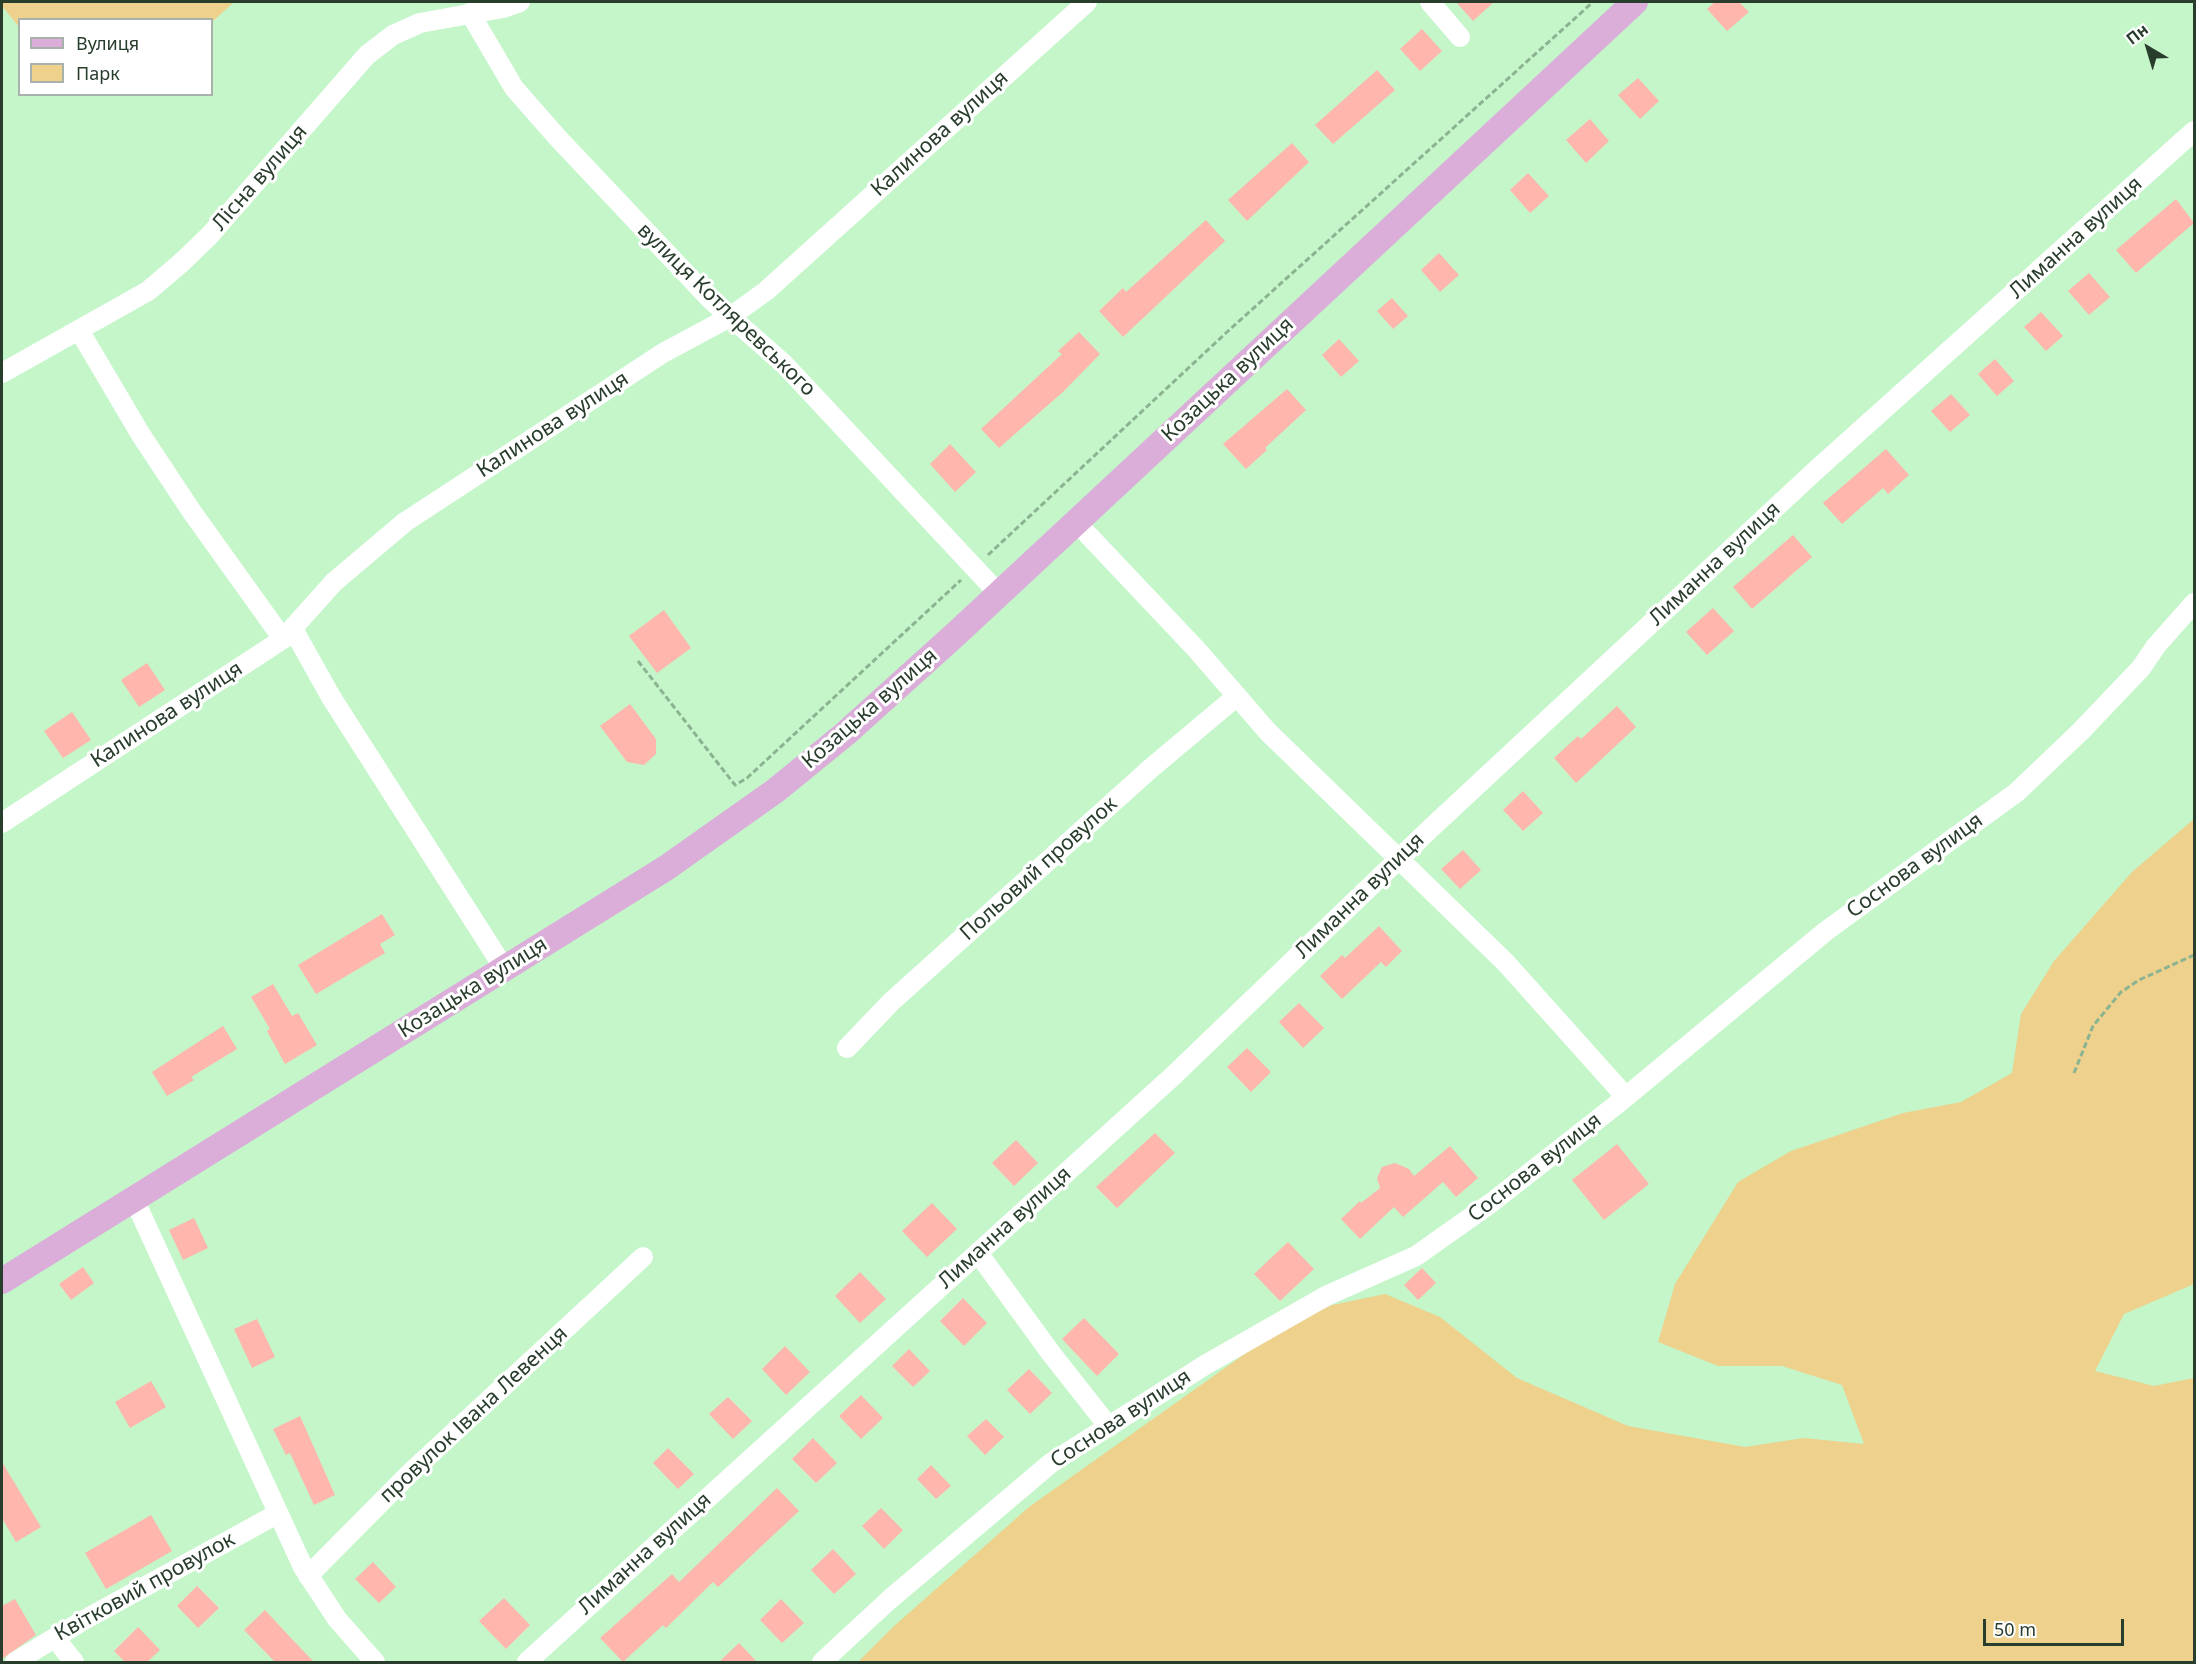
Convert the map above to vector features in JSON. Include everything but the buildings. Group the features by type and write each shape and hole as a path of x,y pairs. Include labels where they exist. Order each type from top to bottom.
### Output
{"main road":[{"name":"Козацька вулиця","path":"2,1281 666,868 776,790 845,734 999,594 1635,2"}],"street":[{"name":"Лісна вулиця","path":"2,373 148,291 210,235 367,55 393,35 420,23 503,8 520,2"},
{"path":"1430,2 1460,37"},
{"name":"Калинова вулиця","path":"2,823 288,634 334,582 405,522 663,353 730,317 766,291 1078,4"},
{"name":"вулиця Котляревського","path":"470,13 514,88 612,197 730,317 784,364 999,594"},
{"name":"Лиманна вулиця","path":"527,1662 1174,1075 1398,860 1824,463 2194,131"},
{"path":"79,330 141,435 192,512 288,634 332,698 504,968"},
{"path":"1075,521 1165,615 1275,740 1506,963 1626,1097"},
{"name":"Соснова вулиця","path":"822,1662 889,1600 1051,1463 1205,1365 1326,1296 1416,1256 1452,1233 1626,1097 1826,931 2017,792 2081,731 2141,668 2156,646 2194,603"},
{"name":"Польовий провулок","path":"847,1048 899,994 1150,770 1237,696"},
{"path":"134,1199 277,1514 308,1576 337,1619 375,1662"},
{"path":"978,1253 1050,1352 1109,1426"},
{"name":"провулок Івана Левенця","path":"308,1576 410,1473 643,1257"},
{"name":"Квітковий провулок","path":"15,1662 277,1514"},
{"path":"55,1638 74,1662"}],"path":[{"path":"638,661 735,785 747,778 1114,436 1593,2"},
{"path":"2074,1073 2093,1026 2121,992 2139,980 2194,955"}],"green space":[{"path":"2,2 234,2 213,21 213,18 18,18 18,26 2,6"},
{"path":"2194,819 2194,1284 2124,1314 2095,1371 2154,1386 2194,1378 2194,1662 858,1662 893,1627 1029,1507 1277,1331 1332,1305 1385,1294 1440,1317 1517,1378 1628,1426 1745,1447 1804,1438 1864,1444 1842,1385 1782,1366 1718,1366 1658,1342 1675,1284 1738,1182 1791,1151 1903,1113 1961,1102 2012,1073 2021,1014 2054,961 2132,872"}]}
